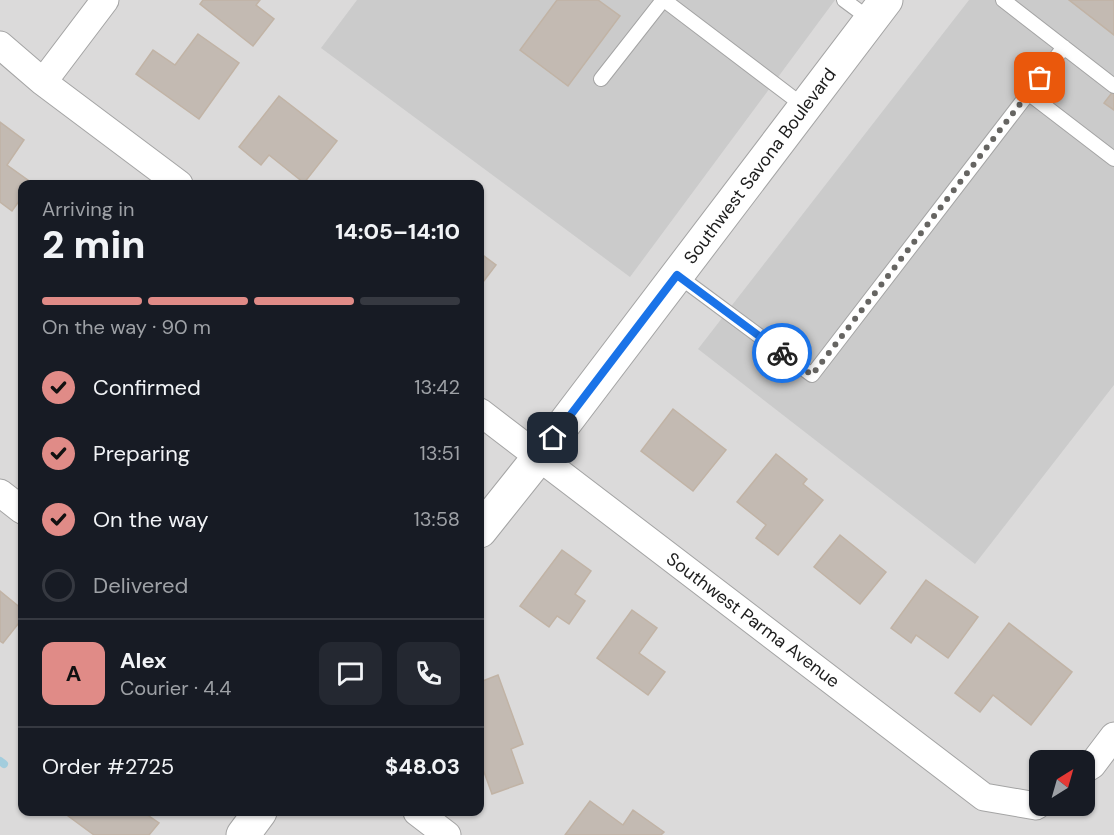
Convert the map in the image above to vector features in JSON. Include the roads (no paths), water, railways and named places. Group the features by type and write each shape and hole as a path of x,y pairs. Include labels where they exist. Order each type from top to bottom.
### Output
{"street":[{"path":"43,82 105,0"},
{"name":"Southwest Savona Boulevard","path":"484,526 539,457 878,10"},
{"path":"0,45 43,82 174,180"},
{"name":"Southwest Parma Avenue","path":"484,415 984,797 1029,804"},
{"path":"0,493 18,507"},
{"path":"1095,761 1114,736"},
{"path":"243,835 257,816"},
{"path":"422,816 447,835"}],"lane":[{"path":"601,79 663,0 805,107"},
{"path":"844,0 878,10"},
{"path":"1003,0 1114,86"},
{"path":"677,275 812,375 1064,47"},
{"path":"1028,93 1114,159"}],"waterway":[{"path":"0,761 4,764"}]}
